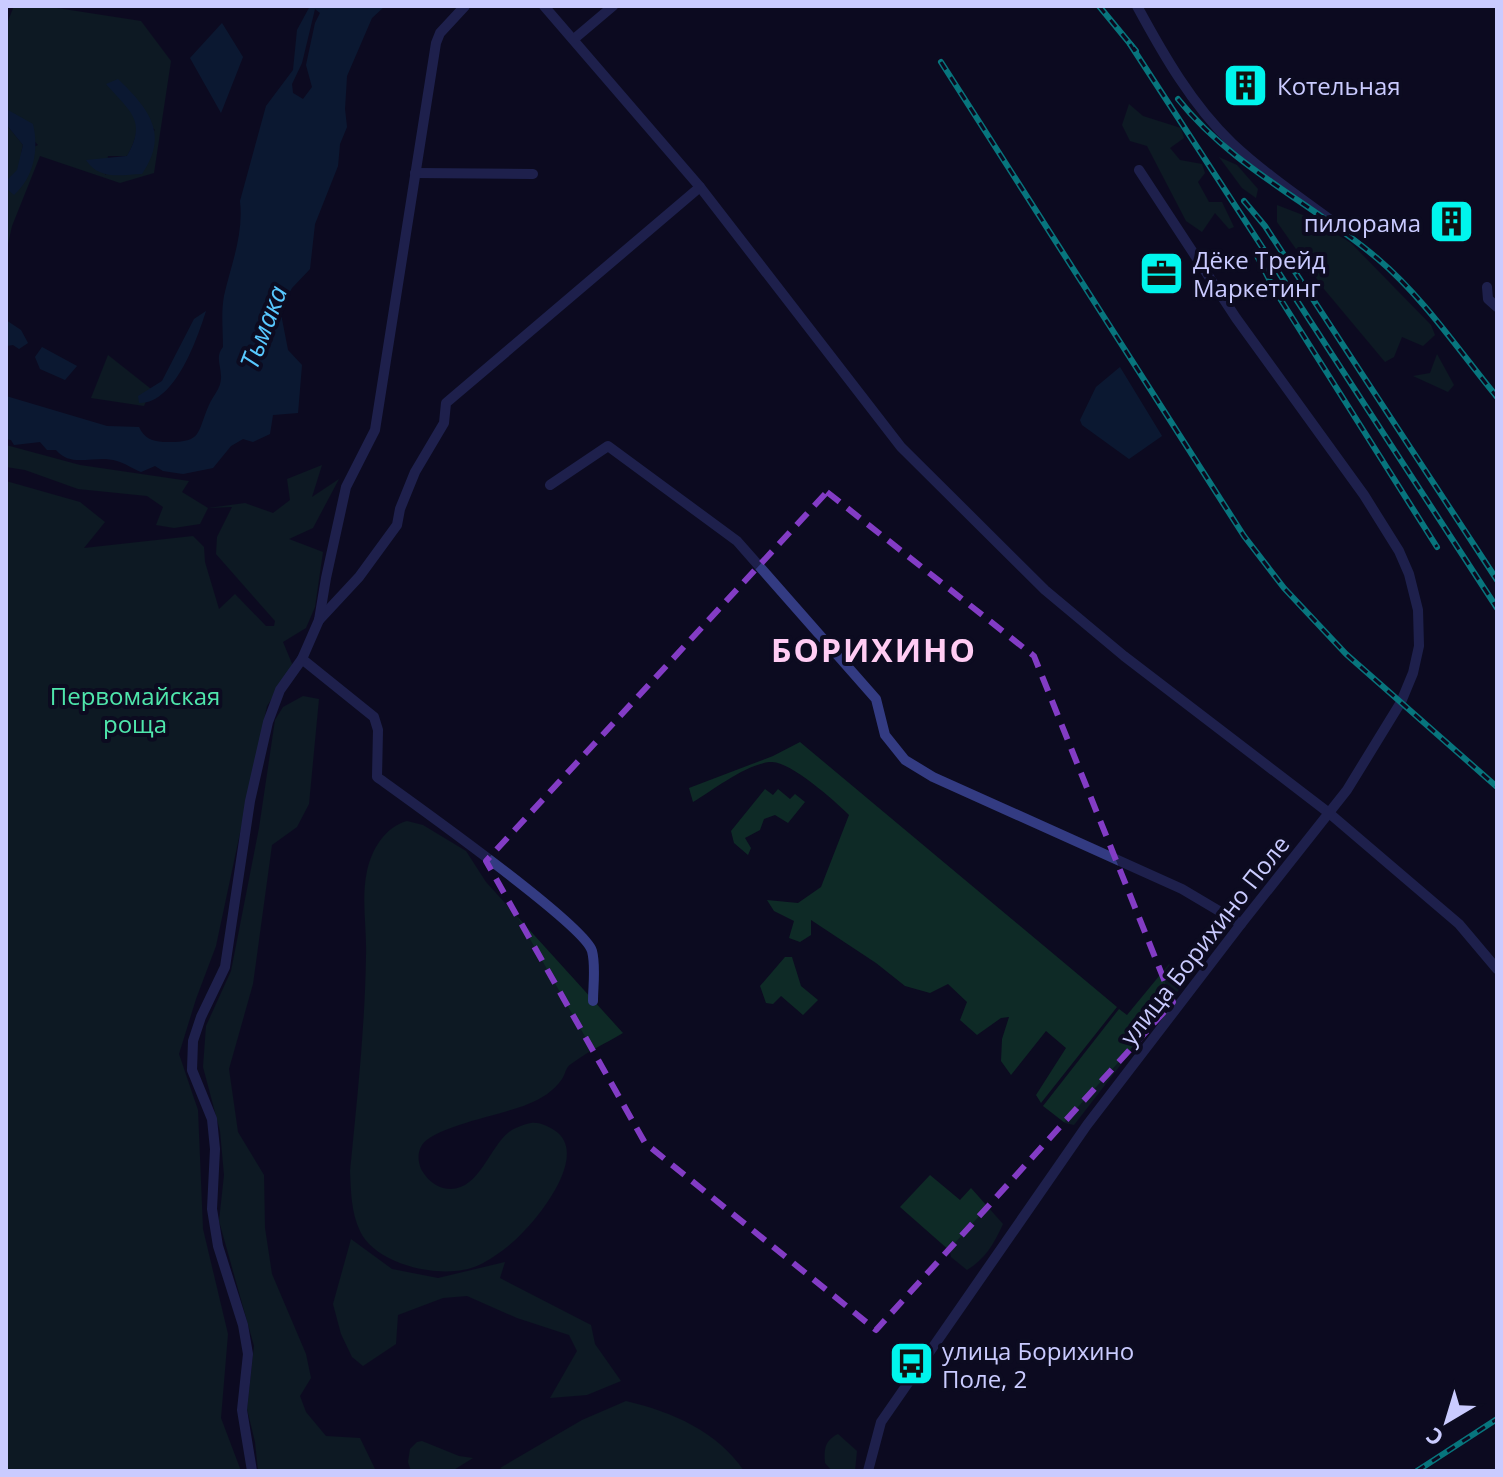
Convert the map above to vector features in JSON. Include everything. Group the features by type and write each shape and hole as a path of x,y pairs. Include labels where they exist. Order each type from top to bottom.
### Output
{"street":[{"path":"252,1471 242,1410 248,1354 243,1325 218,1246 212,1209 215,1149 212,1119 192,1070 193,1041 225,967 250,801 268,722 280,690 302,659 319,620 346,487 375,430 436,43 440,33 465,6"},
{"path":"544,6 700,187 901,447 1045,590 1124,656 1329,813 1459,924 1497,969"},
{"path":"574,39 613,6"},
{"path":"1137,6 1163,55 1209,119 1233,144 1340,227"},
{"name":"улица Борихино Поле","path":"868,1471 877,1429 886,1414 1087,1125 1367,760 1404,695 1419,646 1420,621 1409,574 1399,551 1364,495 1202,268 1139,170"},
{"path":"415,173 533,174"},
{"path":"319,620 359,577 397,525 415,472 444,423 446,403 700,187"},
{"path":"1487,287 1488,299 1497,307"},
{"path":"550,485 608,446 737,541 876,699 885,735 905,760 933,777 1182,889 1241,924"},
{"path":"302,659 374,717 378,730 377,777 499,868 575,930 592,950 593,1001"}],"highlighted area":[{"path":"827,492 1034,656 1173,1002 876,1330 645,1143 486,861"}],"green space":[{"path":"14,6 44,6 141,21 171,61 154,173 120,183 40,156 12,226 6,253 6,124 23,145 21,153 38,145 6,111 6,26","holes":["107,84 155,130 128,155 136,133 134,117","108,156 126,156 105,175"]},
{"path":"1129,104 1143,116 1181,128 1184,138 1170,148 1180,160 1202,164 1205,173 1198,182 1209,202 1222,202 1234,227 1229,229 1215,213 1202,232 1186,221 1147,146 1130,141 1122,125"},
{"path":"1219,157 1237,165 1258,189 1256,198 1242,188"},
{"path":"1277,205 1308,217 1351,243 1431,325 1435,335 1423,346 1402,337 1394,357 1385,362 1324,289 1277,222"},
{"path":"1437,354 1454,385 1448,392 1413,376 1430,373"},
{"path":"108,355 151,389 144,406 91,398"},
{"path":"6,445 80,465 189,481 182,492 208,508 200,524 174,528 156,525 163,507 147,496 78,489 25,470 6,467"},
{"name":"Первомайская роща","path":"322,465 312,497 339,479 313,528 289,539 323,552 315,607 306,628 283,642 293,666 267,706 216,946 179,1054 198,1110 203,1229 228,1334 221,1418 241,1471 6,1471 6,481 80,502 105,522 84,548 193,536 204,547 205,562 219,609 235,594 266,626 274,626 275,621 216,554 217,537 232,507 208,508 245,503 273,513 290,500 287,479"},
{"path":"303,696 319,699 309,804 297,827 272,845 253,984 229,1069 238,1132 264,1175 265,1228 272,1274 306,1354 311,1378 300,1396 306,1412 326,1436 360,1438 376,1471 258,1471 247,1409 254,1346 219,1221 224,1175 220,1131 203,1067 206,1026 231,971 259,828 275,720 283,707"},
{"path":"800,742 1117,1007 1041,1103 1036,1095 1066,1048 1046,1031 1011,1075 1001,1061 1002,1039 1009,1017 1001,1018 977,1035 960,1020 967,1002 948,984 930,993 905,986 811,920 811,935 800,942 789,938 794,921 774,911 767,900 798,903 821,887 849,815 834,801 790,768 772,762 742,771 693,802 689,788 773,756"},
{"path":"765,789 773,795 778,789 790,799 795,794 805,802 788,823 775,815 764,819 760,830 745,838 751,848 748,855 734,843 731,831"},
{"path":"407,821 423,825 466,851 486,882 623,1033 571,1064 555,1087 538,1100 441,1132 422,1145 419,1160 425,1175 439,1187 455,1189 474,1178 502,1139 517,1128 531,1123 540,1124 554,1130 564,1141 567,1155 564,1171 535,1219 501,1251 465,1270 431,1271 396,1261 381,1253 368,1243 360,1231 352,1201 350,1171 365,983 365,882 376,847 392,828"},
{"path":"785,957 792,957 801,986 818,1000 803,1015 781,996 773,1004 766,1003 760,986"},
{"path":"1169,964 1182,975 1185,982 1074,1125 1065,1123 1043,1106 1119,1009 1127,1015"},
{"path":"930,1175 960,1200 971,1188 1003,1224 988,1250 967,1270 900,1207"},
{"path":"351,1239 392,1269 438,1278 505,1262 500,1278 591,1325 595,1344 621,1381 587,1395 550,1398 577,1351 569,1335 517,1318 467,1296 443,1298 398,1315 396,1344 363,1366 352,1357 341,1334 333,1304"},
{"path":"626,1401 692,1425 721,1445 744,1471 505,1471 500,1468 582,1420"},
{"path":"838,1434 857,1451 855,1471 832,1471 825,1463 826,1446"},
{"path":"422,1441 459,1456 473,1458 452,1471 411,1471 408,1462 410,1449"}],"water":[{"name":"Тьмака","path":"310,6 385,6 372,18 347,76 347,127 340,144 338,166 315,224 310,269 292,288 280,309 288,350 302,365 298,413 273,415 270,434 253,442 243,439 231,446 213,468 183,474 163,471 155,466 141,472 109,459 69,459 56,450 47,450 40,442 14,445 6,439 6,396 107,426 139,427 155,441 185,441 196,435 221,380 219,358 223,347 223,302 239,237 240,201 266,106 293,70 297,30","holes":["315,9 320,13 306,65 312,87 303,99 293,93 292,84 302,63"]},
{"path":"222,23 243,57 221,113 190,58"},
{"path":"118,79 138,100 152,122 154,146 142,174 104,173 97,171 86,160 127,156 133,144 136,125 133,117 106,84"},
{"path":"8,110 33,124 35,134 35,153 30,171 14,195 6,188 6,181 17,170 23,145 6,124"},
{"path":"206,311 190,353 174,382 152,400 139,403 138,396 162,381 194,319"},
{"path":"6,320 21,330 28,343 19,349 13,345 6,346"},
{"path":"42,347 77,366 65,380 40,369 35,357"},
{"path":"1120,367 1162,436 1129,459 1082,425 1080,420 1096,387"}],"railway":[{"path":"1099,6 1136,51"},
{"path":"1130,44 1497,608"},
{"path":"941,62 1244,536 1284,588 1346,654 1497,787"},
{"path":"1178,99 1223,145 1353,239 1395,274 1497,397"},
{"path":"1244,201 1265,226 1497,580"},
{"path":"1256,254 1274,289 1437,547"},
{"path":"1417,1471 1497,1419"}],"place":[{"name":"Котельная","path":"1246,85"},
{"name":"пилорама","path":"1452,222"},
{"name":"Дёке Трейд Маркетинг","path":"1162,273"},
{"name":"улица Борихино Поле, 2","path":"911,1364"}],"district":[{"name":"БОРИХИНО","path":"874,649"}]}
